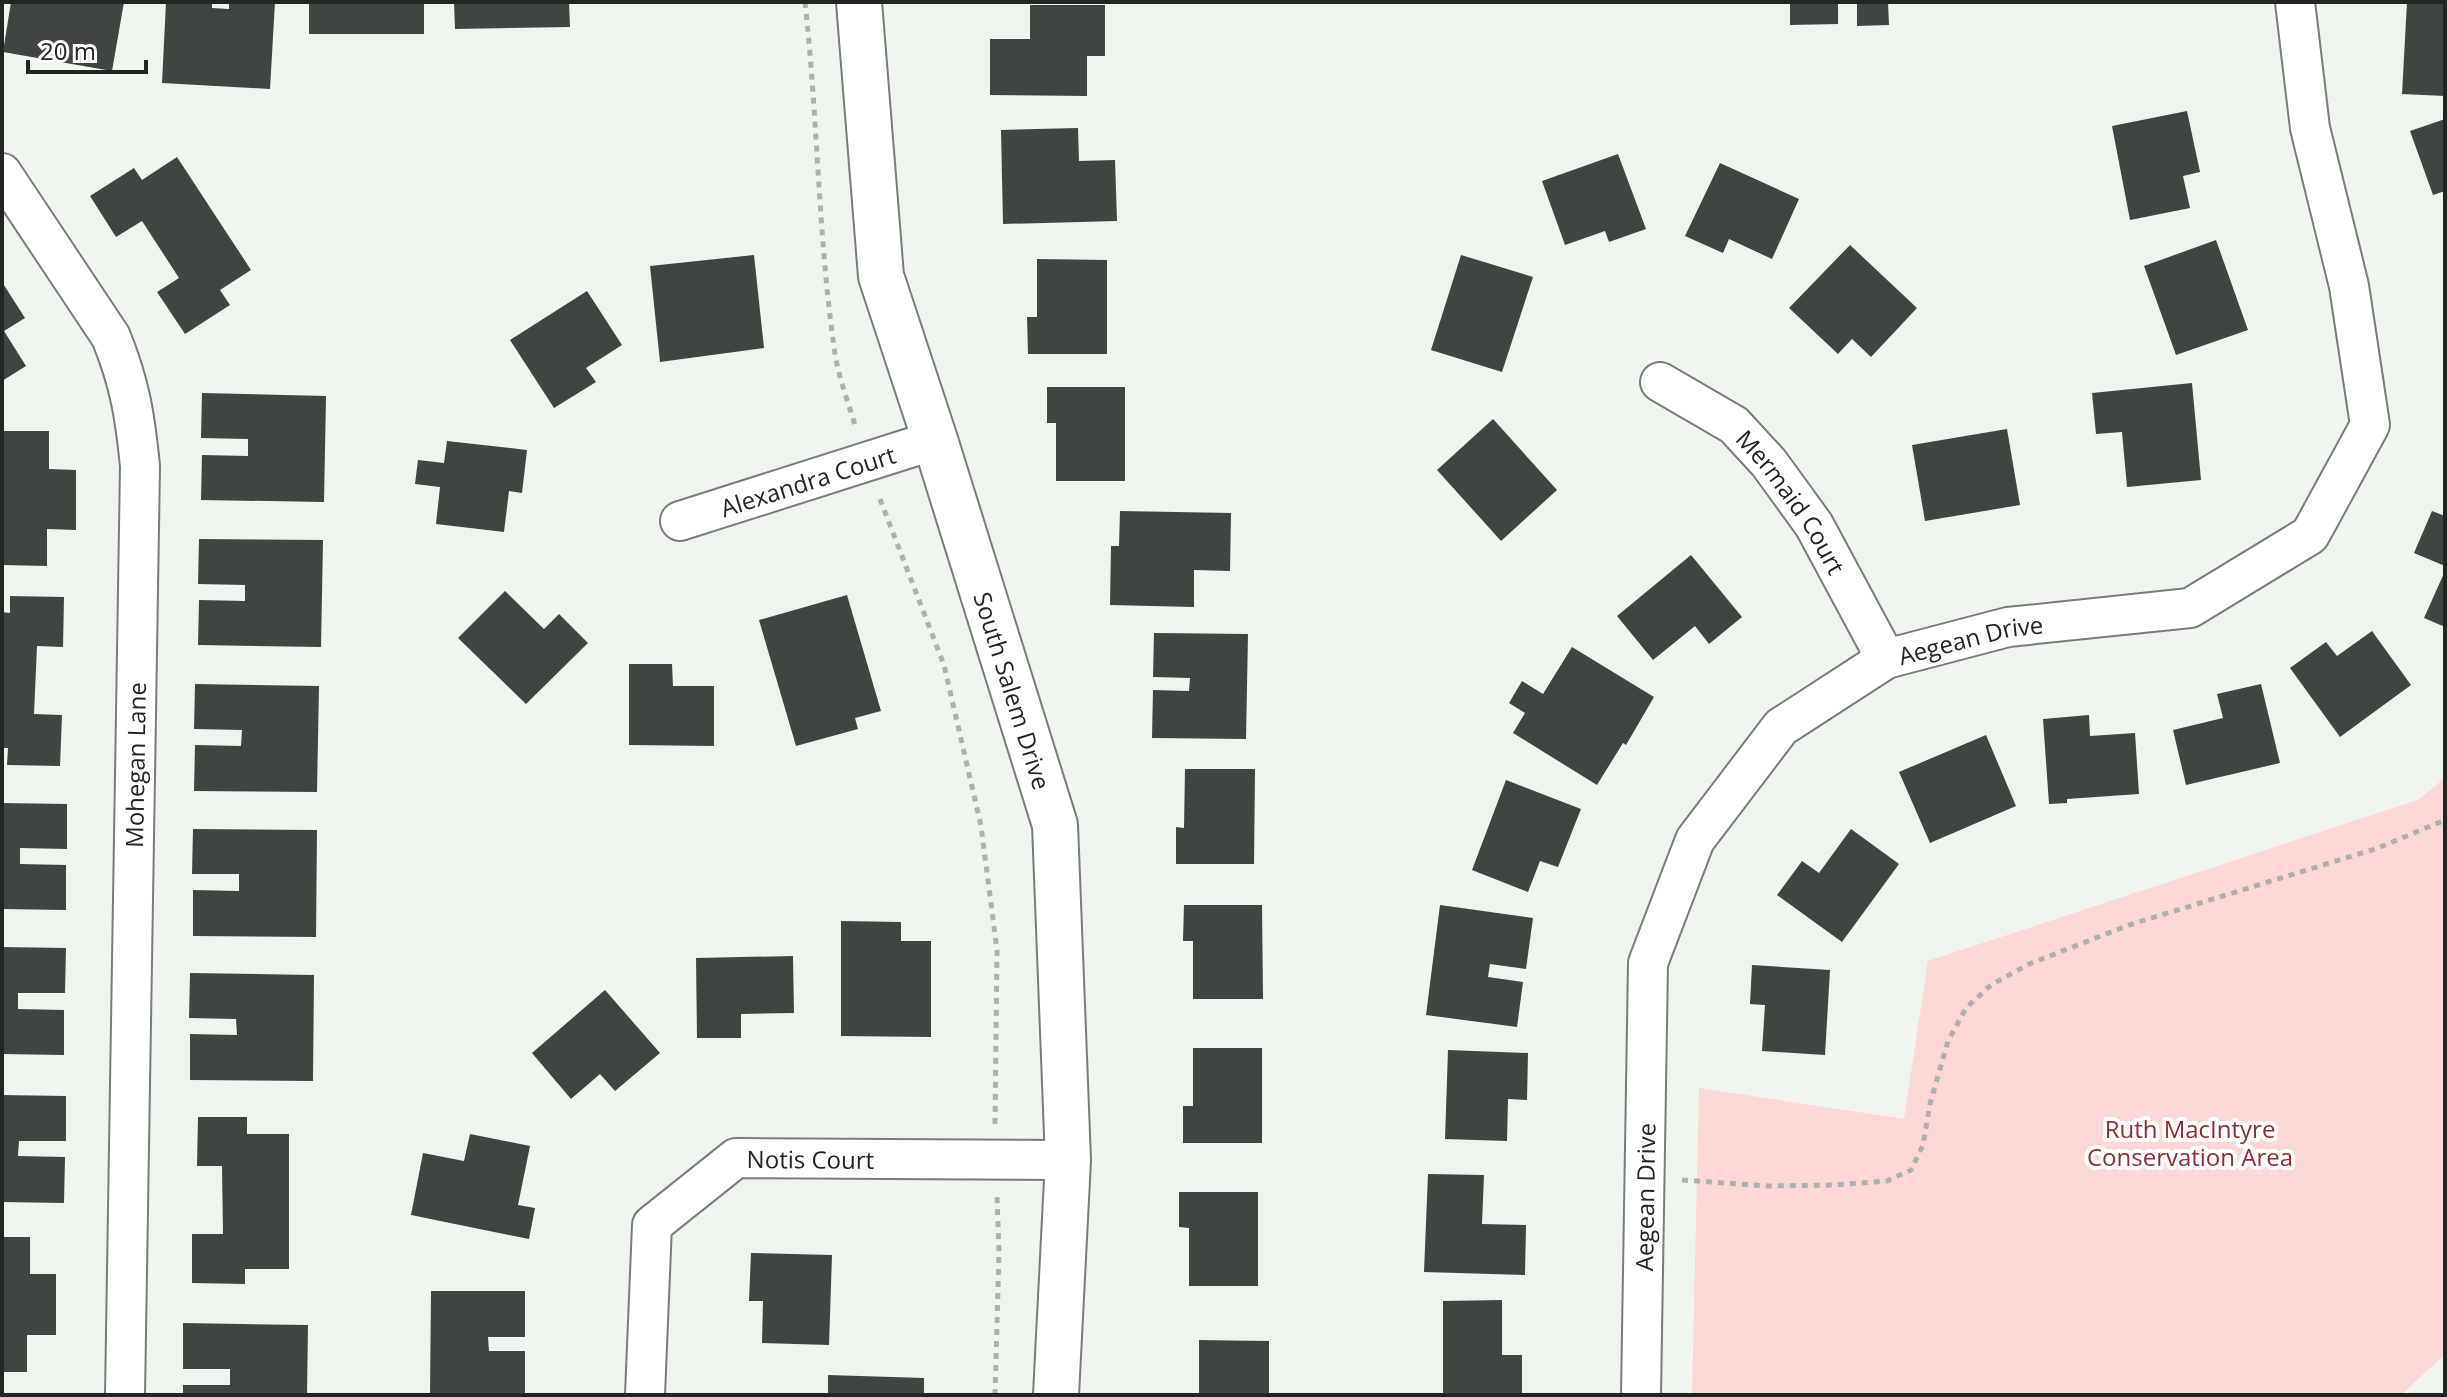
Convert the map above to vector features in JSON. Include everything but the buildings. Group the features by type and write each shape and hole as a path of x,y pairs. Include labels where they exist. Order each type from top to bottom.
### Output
{"street":[{"name":"South Salem Drive","path":"859,2 881,276 1055,825 1068,1160 1056,1395"},
{"name":"Aegean Drive","path":"1641,1395 1648,963 1695,840 1781,727 1886,659 2008,627 2190,608 2310,535 2370,425 2349,286 2310,128 2295,2"},
{"name":"Mohegan Lane","path":"2,173 111,337 123,365 135,412 140,466 125,1395"},
{"name":"Mermaid Court","path":"1660,382 1734,425 1769,463 1814,525 1886,659"},
{"name":"Alexandra Court","path":"680,521 935,440"},
{"name":"Notis Court","path":"645,1395 652,1225 736,1158 1068,1160"}],"path":[{"path":"805,2 814,80 822,224 835,358 866,462 944,665 981,826 997,950 995,1160 999,1252 995,1395"},
{"path":"1645,1178 1768,1186 1887,1181 1911,1170 1923,1145 1930,1104 1948,1041 1966,1008 1991,985 2029,964 2129,925 2378,848 2445,820"}],"green space":[{"name":"Ruth MacIntyre Conservation Area","path":"2445,778 2445,1354 2401,1395 1692,1395 1699,1088 1904,1119 1928,961 2418,800"}]}
